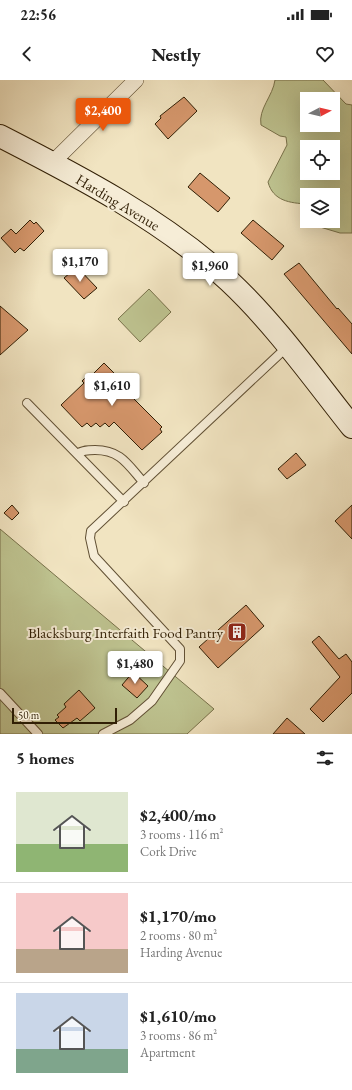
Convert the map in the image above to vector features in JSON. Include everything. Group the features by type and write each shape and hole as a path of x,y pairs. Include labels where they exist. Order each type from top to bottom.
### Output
{"main road":[{"name":"Harding Avenue","path":"0,136 90,184 167,232 208,263 245,297 288,347 352,427"}],"street":[{"path":"51,164 136,80"}],"lane":[{"path":"103,734 141,713 166,684 180,661 181,656 180,649 94,556 91,546 91,531 124,502 288,347"},
{"path":"27,402 124,502"},
{"path":"77,454 89,450 111,451 122,458 144,483"},
{"path":"0,693 38,734"}],"green space":[{"path":"275,80 323,80 334,92 300,92 300,132 340,132 340,98 346,104 352,105 352,233 340,233 323,228 340,228 340,188 300,188 300,204 283,200 270,188 268,182 287,145 286,137 280,136 261,125 262,113 272,92"},
{"path":"149,289 171,312 140,342 118,319"},
{"path":"0,529 214,709 187,734 0,734"}],"building":[{"path":"184,97 197,111 168,139 155,124 161,118 160,116"},
{"path":"200,173 230,198 218,212 188,187"},
{"path":"30,220 34,224 36,222 44,231 24,251 20,248 15,253 1,238 11,229 16,234"},
{"path":"253,220 284,246 272,260 241,233"},
{"path":"299,263 337,309 338,308 352,324 352,354 284,274"},
{"path":"77,267 97,288 84,299 64,278"},
{"path":"0,306 28,330 0,355"},
{"path":"104,363 129,388 126,391 162,427 160,429 162,432 142,450 114,422 109,427 105,423 100,427 96,423 91,427 87,423 82,427 61,405 84,383 82,381 90,373 92,375"},
{"path":"296,453 306,465 287,479 278,469"},
{"path":"12,505 19,513 12,520 4,513"},
{"path":"352,505 352,539 335,521"},
{"name":"Blacksburg Interfaith Food Pantry","path":"246,605 264,626 218,668 199,647"},
{"path":"319,636 339,659 346,654 352,662 352,693 323,722 310,709 340,677 312,642"},
{"path":"133,672 148,686 137,698 122,685"},
{"path":"79,690 95,708 80,721 77,718 63,728 55,720 59,717 57,715 66,707 64,704"},
{"path":"287,718 305,734 273,734"}],"place":[{"name":"Blacksburg Interfaith Food Pantry","path":"237,632"}]}
